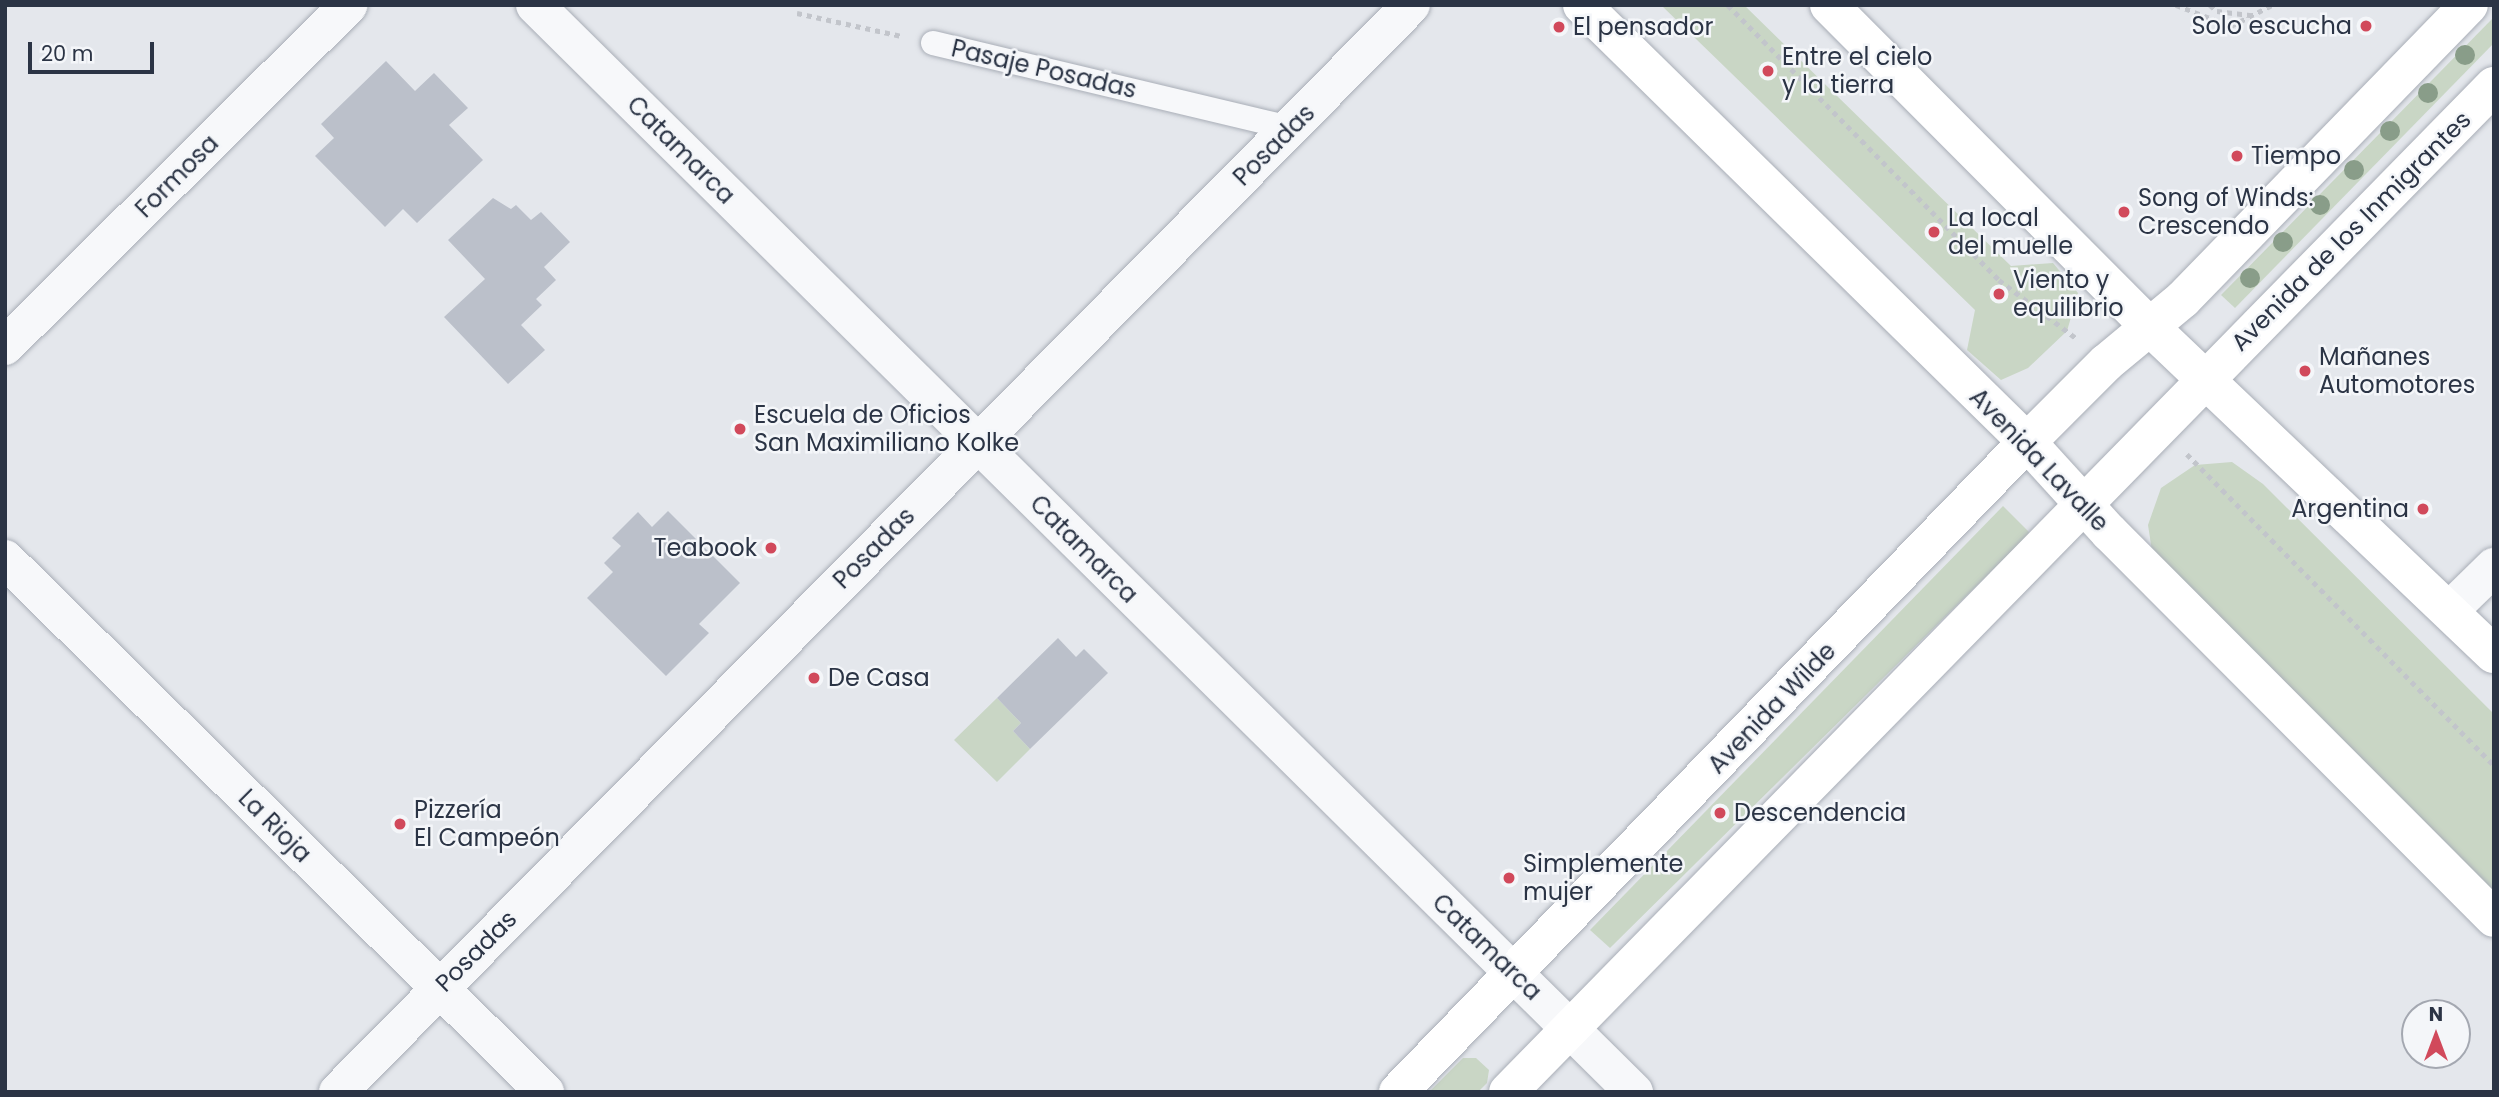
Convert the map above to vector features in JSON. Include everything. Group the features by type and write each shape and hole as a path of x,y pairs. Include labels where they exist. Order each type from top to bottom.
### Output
{"main road":[{"name":"Avenida Lavalle","path":"1582,5 2026,442 2084,505 2494,918"},
{"path":"1829,5 2148,325 2208,377 2494,654"},
{"path":"2148,325 2183,299 2469,5"},
{"name":"Avenida de los Inmigrantes","path":"2208,377 2494,86"},
{"name":"Avenida Wilde","path":"1398,1092 1516,976 2026,442 2148,325"},
{"path":"1508,1092 2208,377"}],"street":[{"name":"Formosa","path":"5,346 348,5"},
{"name":"Catamarca","path":"535,5 1634,1092"},
{"name":"Posadas","path":"338,1092 1411,5"},
{"name":"La Rioja","path":"5,559 545,1092"},
{"path":"2450,610 2494,567"}],"lane":[{"name":"Pasaje Posadas","path":"933,43 1291,128"}],"path":[{"path":"2176,5 2231,26 2257,16 2272,5"},
{"path":"2210,5 2217,11 2257,16"},
{"name":"Pasaje Posadas","path":"797,13 933,43"}],"green space":[{"path":"1661,5 1744,5 2011,266 2053,263 2078,293 2067,331 2028,368 2001,380 1967,350 1975,310"},
{"path":"2494,17 2494,43 2235,308 2221,295"},
{"path":"2232,462 2263,484 2494,714 2494,896 2152,551 2148,525 2161,488 2195,465"},
{"path":"2003,506 2030,533 1610,948 1590,930"},
{"path":"997,698 1021,723 1013,731 1030,749 997,782 954,740"},
{"path":"1463,1058 1476,1058 1489,1070 1487,1083 1478,1092 1429,1092"}],"building":[{"path":"386,61 415,91 434,73 468,108 449,125 483,160 417,223 403,209 385,227 315,156 334,138 321,124"},
{"path":"493,198 511,209 516,205 531,220 541,212 570,242 544,267 556,280 536,299 542,305 521,325 545,350 508,384 444,317 485,279 448,240"},
{"path":"668,511 740,583 699,624 709,633 666,676 587,598 613,572 604,563 621,546 612,538 638,512 652,527"},
{"path":"1058,638 1076,657 1084,649 1108,673 1030,749 1013,731 1021,723 997,698"}],"place":[{"name":"Solo escucha","path":"2366,26"},
{"name":"El pensador","path":"1559,27"},
{"name":"Entre el cielo y la tierra","path":"1768,71"},
{"name":"Tiempo","path":"2237,156"},
{"name":"Song of Winds: Crescendo","path":"2124,212"},
{"name":"La local del muelle","path":"1934,232"},
{"name":"Viento y equilibrio","path":"1999,294"},
{"name":"Mañanes Automotores","path":"2305,371"},
{"name":"Escuela de Oficios San Maximiliano Kolke","path":"740,429"},
{"name":"Argentina","path":"2423,509"},
{"name":"Teabook","path":"771,548"},
{"name":"De Casa","path":"814,678"},
{"name":"Descendencia","path":"1720,813"},
{"name":"Pizzería El Campeón","path":"400,824"},
{"name":"Simplemente mujer","path":"1509,878"}]}
